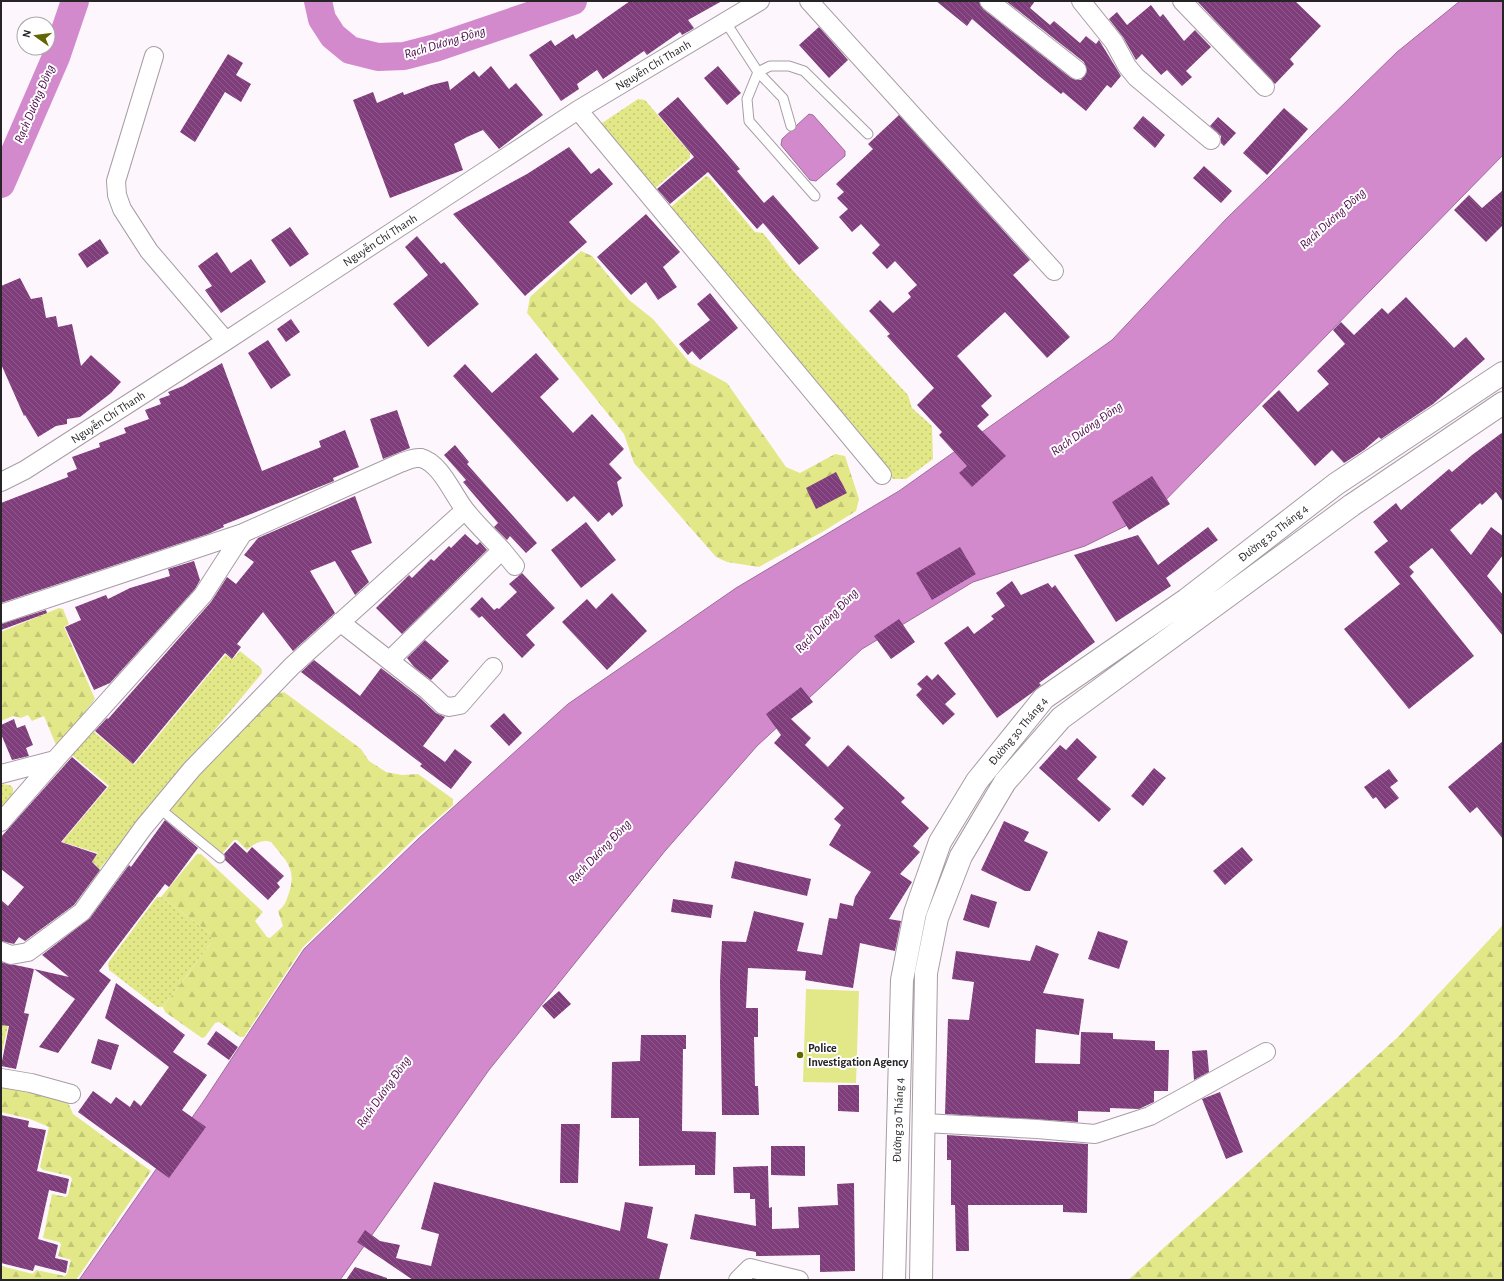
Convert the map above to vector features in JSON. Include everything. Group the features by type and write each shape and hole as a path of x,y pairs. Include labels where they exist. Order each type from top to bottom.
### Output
{"main road":[{"name":"Đường 30 Tháng 4","path":"894,1280 904,971 915,913 940,842 977,781 1044,698 1186,600 1336,484 1503,374"},
{"name":"Đường 30 Tháng 4","path":"921,1280 926,973 938,918 961,856 1005,782 1061,718 1352,505 1503,403"},
{"path":"1336,484 1352,505"},
{"path":"1044,698 1061,718"},
{"path":"904,971 926,973"}],"street":[{"name":"Nguyễn Chí Thanh","path":"1,482 26,470 226,341 578,110 760,1"},
{"path":"809,1 1054,271"},
{"path":"989,1 1077,70"},
{"path":"1081,1 1114,42 1127,66 1136,77 1211,140"},
{"path":"1182,1 1265,87"},
{"path":"154,56 116,181 117,195 122,209 150,251 226,341"},
{"path":"578,110 882,475"},
{"path":"1,614 243,533 413,459 420,458 431,463 454,490 465,510 515,566"},
{"path":"1,951 11,954 28,952 82,912 143,828 209,752 292,666 465,510"},
{"path":"1,822 203,595 243,533"},
{"path":"390,660 502,550"},
{"path":"340,622 427,690 443,706 448,707 460,705 493,667"},
{"path":"1,774 55,760"},
{"path":"924,1123 1037,1129 1095,1134 1150,1116 1266,1052"},
{"path":"1,1078 31,1083 71,1094"},
{"path":"738,1280 750,1268 799,1280"}],"lane":[{"path":"725,21 758,72 782,98 791,126"},
{"path":"815,196 749,121 747,99 758,72 770,66 788,66 804,72 868,134"},
{"path":"159,808 220,858"}],"green space":[{"path":"638,99 645,100 690,153 690,158 653,190 599,125"},
{"path":"706,176 709,177 755,232 763,233 793,271 908,395 912,408 932,426 933,459 906,479 893,479 748,308 670,212 671,207"},
{"path":"581,251 592,256 629,300 653,319 690,363 727,383 786,467 800,473 835,454 845,456 859,499 856,511 824,531 759,567 727,562 716,557 634,463 624,434 527,313 530,297"},
{"path":"59,608 63,609 69,624 64,627 95,699 63,741 56,745 44,716 32,721 28,715 21,718 13,716 1,721 1,632"},
{"path":"240,651 261,668 262,673 97,872 97,866 92,862 98,853 62,842 109,786 72,755 73,752 93,731 134,765 225,655 233,659"},
{"path":"284,692 361,749 369,761 386,772 402,775 418,774 453,799 453,805 416,837 303,947 244,1037 240,1037 219,1022 215,1023 205,1037 202,1038 165,1012 163,1007 211,943 211,934 161,897 197,854 201,854 263,912 255,921 267,937 270,938 283,926 278,911 286,901 292,877 289,865 271,842 265,841 258,843 247,850 237,840 234,840 222,854 171,816 169,806 271,695"},
{"path":"1,784 10,785 13,788 13,793 1,809"},
{"path":"157,897 161,897 211,934 211,943 163,1007 157,1007 109,970 108,963"},
{"path":"1503,925 1503,1280 1128,1280 1398,1037"},
{"path":"806,989 859,991 856,1083 803,1082"},
{"path":"1,1009 11,1012 1,1057"},
{"path":"1,1085 67,1100 73,1114 151,1171 76,1280 1,1280 1,1266 33,1274 36,1270 65,1276 67,1274 71,1260 58,1256 61,1244 59,1242 43,1238 52,1194 66,1197 68,1195 72,1179 70,1176 43,1170 40,1167 49,1127 30,1119 1,1112"}],"water":[{"path":"1460,1 1503,1 1503,155 1154,512 1085,546 973,582 862,649 757,746 665,851 489,1070 340,1280 79,1280 205,1099 304,949 418,839 568,704 736,588 899,491 1112,340 1226,219 1397,52"},
{"path":"809,114 813,115 845,151 845,156 816,181 810,180 781,145 782,139"}],"building":[{"path":"630,1 722,1 688,20 694,28 691,30 682,35 680,32 647,55 644,51 603,79 597,70 577,84 579,89 561,101 529,55 551,40 555,46 573,34 576,39"},
{"path":"936,1 979,1 983,9 1071,78 1081,80 1087,71 1084,62 1006,1 1035,1 1030,8 1050,25 1054,21 1080,43 1086,36 1096,44 1099,40 1121,76 1111,88 1107,85 1086,111 1063,92 1061,94 972,19 967,26"},
{"path":"1197,1 1295,1 1321,26 1290,59 1294,64 1275,84"},
{"path":"1151,5 1160,17 1163,14 1184,41 1195,30 1211,47 1186,71 1192,77 1182,86 1167,70 1161,75 1142,54 1136,60 1123,37 1109,19 1117,12 1127,25"},
{"path":"819,27 848,60 829,78 799,45"},
{"path":"228,54 243,63 236,75 251,84 241,102 225,92 195,142 180,132"},
{"path":"491,66 509,89 516,83 543,115 499,149 483,130 454,144 463,170 390,198 353,100 373,92 377,103 403,92 404,95 431,85 448,81 450,90 474,71 479,77"},
{"path":"718,66 741,93 727,105 704,78"},
{"path":"678,97 740,169 737,171 764,203 773,195 819,248 799,265 763,223 757,229 708,172 670,204 657,189 694,157 658,114"},
{"path":"1284,108 1308,129 1267,175 1243,153"},
{"path":"899,115 1030,260 1013,275 1070,337 1047,358 1005,312 957,356 992,396 981,406 989,415 977,426 1006,456 972,487 959,473 967,466 939,435 942,432 917,405 934,388 887,336 890,334 869,311 880,300 893,313 911,297 908,293 917,285 895,261 887,269 872,253 880,245 861,224 852,232 839,217 848,209 837,198 844,192 836,184 873,149 868,144"},
{"path":"1143,116 1165,135 1155,148 1133,128"},
{"path":"1218,117 1236,133 1224,146 1221,143 1221,136 1210,126"},
{"path":"569,147 591,174 599,168 613,184 569,222 587,242 525,296 453,214 527,174"},
{"path":"1204,166 1232,191 1221,203 1193,178"},
{"path":"1503,190 1503,225 1486,242 1454,210 1469,195 1482,208"},
{"path":"646,214 680,252 663,267 677,287 658,300 646,282 631,295 597,257"},
{"path":"290,227 309,254 290,267 271,240"},
{"path":"417,236 441,264 444,262 479,304 428,347 393,304 428,275 405,247"},
{"path":"100,239 109,253 87,268 78,254"},
{"path":"217,252 231,273 251,259 266,282 221,313 205,290 212,286 198,266"},
{"path":"20,278 31,299 42,297 46,318 56,316 58,327 72,324 81,366 91,355 121,382 111,393 80,417 67,419 67,424 56,426 38,437 25,415 24,416 1,364 1,286"},
{"path":"710,293 738,328 700,360 692,351 688,355 679,344 710,320 697,304"},
{"path":"1406,297 1454,348 1466,337 1485,359 1433,404 1381,439 1379,437 1364,450 1344,463 1332,450 1315,466 1262,406 1279,390 1298,412 1329,384 1317,371 1345,344 1333,330 1341,322 1354,335 1382,308 1388,314"},
{"path":"291,319 300,332 286,342 277,329"},
{"path":"268,340 291,375 271,389 248,353"},
{"path":"536,353 559,379 540,397 573,433 592,414 624,449 609,464 622,478 617,482 623,506 612,516 609,512 598,522 574,496 567,502 453,376 465,364 492,393"},
{"path":"222,363 262,471 321,447 319,441 345,430 359,467 333,478 334,481 223,525 224,527 208,534 1,603 1,503 68,477 67,473 77,469 72,457 100,447 99,443 126,433 124,428 149,419 145,410 161,404 159,399 170,395 168,392 183,386"},
{"path":"397,410 410,448 383,459 370,419"},
{"path":"1503,432 1503,502 1496,492 1482,505 1480,503 1450,530 1471,555 1491,527 1503,536 1503,555 1487,576 1503,595 1503,636 1432,548 1409,567 1414,572 1410,576 1474,656 1409,709 1344,629 1400,584 1374,552 1388,541 1373,522 1396,503 1401,510 1449,469 1452,472"},
{"path":"455,445 469,462 467,464 537,543 526,553 510,536 507,540 494,527 498,523 463,482 466,480 444,455"},
{"path":"836,472 847,493 816,509 806,488"},
{"path":"1152,476 1170,504 1129,530 1112,502"},
{"path":"355,496 372,543 351,551 369,582 355,595 335,561 310,571 335,613 293,651 263,612 237,644 241,647 232,659 225,653 133,764 95,731 107,718 108,719 211,602 227,577 236,584 254,562 244,555 258,538"},
{"path":"586,522 616,560 581,588 551,550"},
{"path":"1208,527 1218,540 1166,578 1171,586 1116,622 1074,555 1138,535 1158,565"},
{"path":"465,534 477,545 480,542 487,550 402,634 376,608 409,575 412,578 431,559 434,561 449,546 451,548"},
{"path":"960,547 976,574 932,600 916,573"},
{"path":"194,561 200,580 195,589 110,683 94,690 65,627 81,620 75,607 106,595 108,599 130,588 170,576 168,569"},
{"path":"522,573 555,608 526,635 535,645 522,658 482,616 479,618 470,609 482,597 494,610 497,608 499,609 517,592 509,584"},
{"path":"1012,581 1021,595 1048,583 1052,588 1055,585 1095,642 1039,683 1041,685 1033,692 997,718 944,643 968,626 974,634 994,619 991,616 1005,606 996,593"},
{"path":"612,593 647,631 607,670 562,622 587,599 596,609"},
{"path":"46,610 47,613 1,630 1,624"},
{"path":"899,619 915,642 891,659 874,636"},
{"path":"425,640 449,661 431,680 414,667 407,658"},
{"path":"314,660 360,696 381,668 420,698 436,713 445,717 423,746 445,762 455,749 472,762 451,789 420,766 422,764 301,672"},
{"path":"938,674 956,694 945,704 955,714 943,725 916,695 922,689 917,684 927,675 932,680"},
{"path":"801,687 813,702 791,719 811,738 805,745 828,767 848,745 905,798 901,802 929,828 913,846 920,852 900,874 912,882 889,919 901,921 895,951 860,943 853,988 805,980 806,971 748,968 746,1008 758,1008 758,1037 754,1037 755,1086 758,1086 759,1115 722,1115 720,981 722,941 746,942 754,911 804,923 797,951 822,955 829,918 837,919 840,903 853,906 855,897 871,872 829,845 841,825 834,819 844,808 774,743 781,735 766,714"},
{"path":"504,713 522,733 509,746 490,726"},
{"path":"14,719 17,728 25,725 33,745 26,748 29,756 12,760 1,734 1,725"},
{"path":"1077,738 1097,757 1077,779 1111,809 1099,822 1039,768 1060,745 1066,750"},
{"path":"1503,741 1503,839 1477,807 1470,813 1448,787"},
{"path":"72,757 107,787 61,842 97,854 92,862 100,870 74,905 25,941 19,937 14,944 1,941 1,900 8,906 24,887 1,869 1,837"},
{"path":"1154,768 1166,778 1143,806 1131,796"},
{"path":"1389,769 1398,781 1390,787 1399,798 1385,809 1376,797 1373,799 1364,787"},
{"path":"165,820 198,848 169,887 165,884 99,971 111,980 58,1053 39,1047 75,999 34,969 69,977 42,955 90,918 129,865 131,867"},
{"path":"1004,821 1029,832 1024,841 1048,852 1030,891 1025,891 981,870"},
{"path":"235,842 247,853 252,847 284,876 277,883 280,887 268,900 225,860 224,854"},
{"path":"1242,847 1253,860 1225,885 1213,871"},
{"path":"735,861 811,879 807,896 731,878"},
{"path":"971,894 997,902 989,928 963,920"},
{"path":"673,899 713,905 711,918 671,912"},
{"path":"1098,931 1128,941 1119,969 1088,959"},
{"path":"1036,945 1059,954 1043,993 1084,999 1079,1035 1036,1029 1035,1063 1080,1064 1081,1032 1113,1033 1113,1039 1155,1041 1155,1050 1169,1050 1168,1091 1154,1091 1154,1102 1139,1109 1110,1108 1110,1112 1078,1111 1078,1122 945,1114 948,1019 969,1020 974,982 952,979 956,951 1030,961"},
{"path":"1,962 34,969 24,1013 29,1014 16,1069 1,1066 9,1026 1,1025"},
{"path":"116,983 185,1035 173,1052 207,1075 182,1110 206,1127 169,1178 78,1112 93,1091 111,1104 116,1097 130,1107 134,1100 141,1106 169,1067 105,1018"},
{"path":"559,991 571,1004 554,1019 542,1006"},
{"path":"216,1031 238,1047 229,1060 207,1044"},
{"path":"641,1035 686,1035 686,1049 683,1049 682,1131 716,1132 715,1175 695,1175 695,1165 639,1166 639,1118 611,1118 612,1062 640,1061"},
{"path":"98,1039 119,1045 111,1070 91,1063"},
{"path":"1207,1050 1209,1072 1194,1080 1192,1051"},
{"path":"838,1085 859,1085 859,1112 838,1111"},
{"path":"1220,1092 1243,1152 1226,1159 1202,1099"},
{"path":"1,1115 29,1121 28,1127 46,1130 37,1171 69,1179 66,1194 49,1190 38,1239 58,1245 55,1258 68,1261 66,1273 35,1265 33,1271 1,1263"},
{"path":"561,1124 580,1124 578,1183 560,1183"},
{"path":"947,1135 1088,1144 1087,1213 1063,1212 1063,1205 968,1205 969,1251 956,1251 955,1205 951,1205 951,1160 947,1160"},
{"path":"771,1146 805,1146 805,1176 771,1175"},
{"path":"768,1166 769,1208 772,1207 772,1229 799,1228 798,1207 838,1205 837,1184 854,1183 855,1271 820,1272 820,1255 756,1256 756,1252 690,1239 695,1214 756,1226 755,1199 750,1199 750,1193 734,1193 733,1167"},
{"path":"434,1182 620,1231 625,1202 653,1207 647,1238 668,1244 659,1280 413,1280 357,1242 365,1230 380,1241 400,1245 396,1258 431,1266 439,1234 421,1229"},
{"path":"355,1267 387,1278 387,1280 346,1280"}],"waterway":[{"name":"Rạch Dương Đông","path":"1,184 56,57 75,1"},
{"name":"Rạch Dương Đông","path":"318,1 322,19 333,36 350,50 378,57 404,56 435,48 573,1"}],"place":[{"name":"Police Investigation Agency","path":"800,1055"}]}
